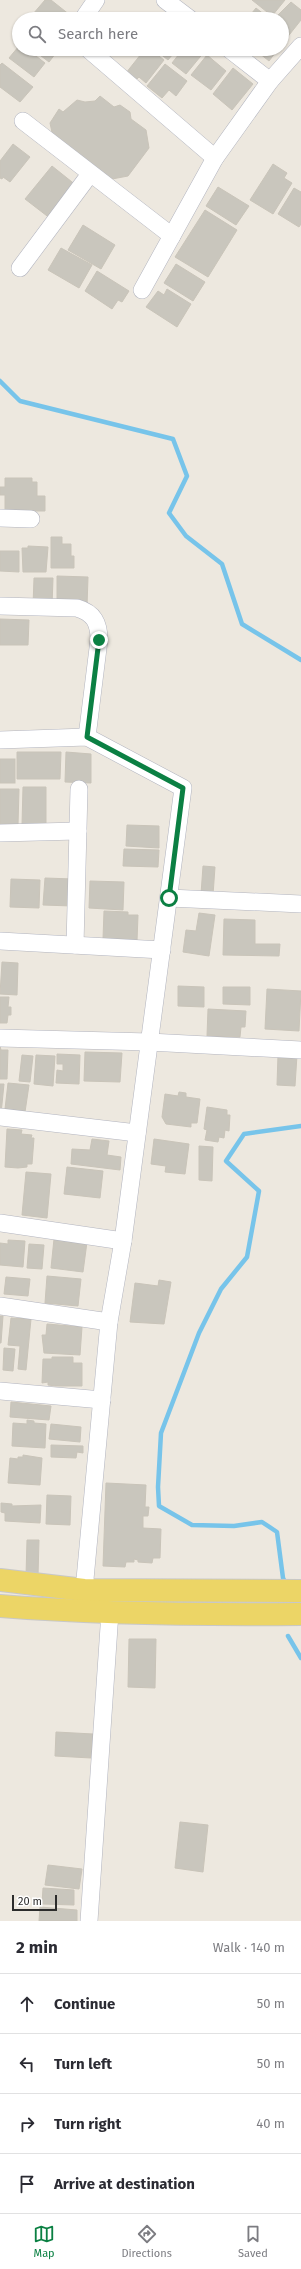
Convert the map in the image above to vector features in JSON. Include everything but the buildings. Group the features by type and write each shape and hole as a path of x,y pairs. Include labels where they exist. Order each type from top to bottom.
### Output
{"main road":[{"path":"0,1580 84,1590 301,1591"},
{"path":"277,1591 279,1614"},
{"path":"0,1606 110,1612 301,1614"}],"street":[{"path":"88,12 96,0"},
{"path":"165,0 181,12"},
{"path":"142,290 215,158 270,81 301,46"},
{"path":"96,56 215,158"},
{"path":"237,56 270,81"},
{"path":"23,121 172,236"},
{"path":"20,268 90,174"},
{"path":"0,518 32,518"},
{"path":"0,606 77,608 87,611 94,617 99,627 99,640 87,737"},
{"path":"0,740 87,737 183,788 123,1241 109,1322 84,1590"},
{"path":"75,945 79,789"},
{"path":"0,833 78,831"},
{"path":"169,898 301,904"},
{"path":"0,941 162,950"},
{"path":"0,1038 149,1042 301,1050"},
{"path":"0,1117 137,1133"},
{"path":"0,1223 123,1241"},
{"path":"0,1306 109,1322"},
{"path":"0,1391 102,1400"},
{"path":"89,1921 110,1612"}],"waterway":[{"path":"0,381 20,401 173,439 187,476 169,513 186,536 222,564 242,624 301,660"},
{"path":"286,1584 283,1578 277,1532 262,1522 234,1526 192,1525 159,1506 158,1487 161,1433 199,1333 221,1289 247,1257 259,1191 226,1161 244,1134 301,1126"},
{"path":"288,1636 301,1658"}],"route":[{"path":"99,640 87,737 183,788 169,898"}]}
